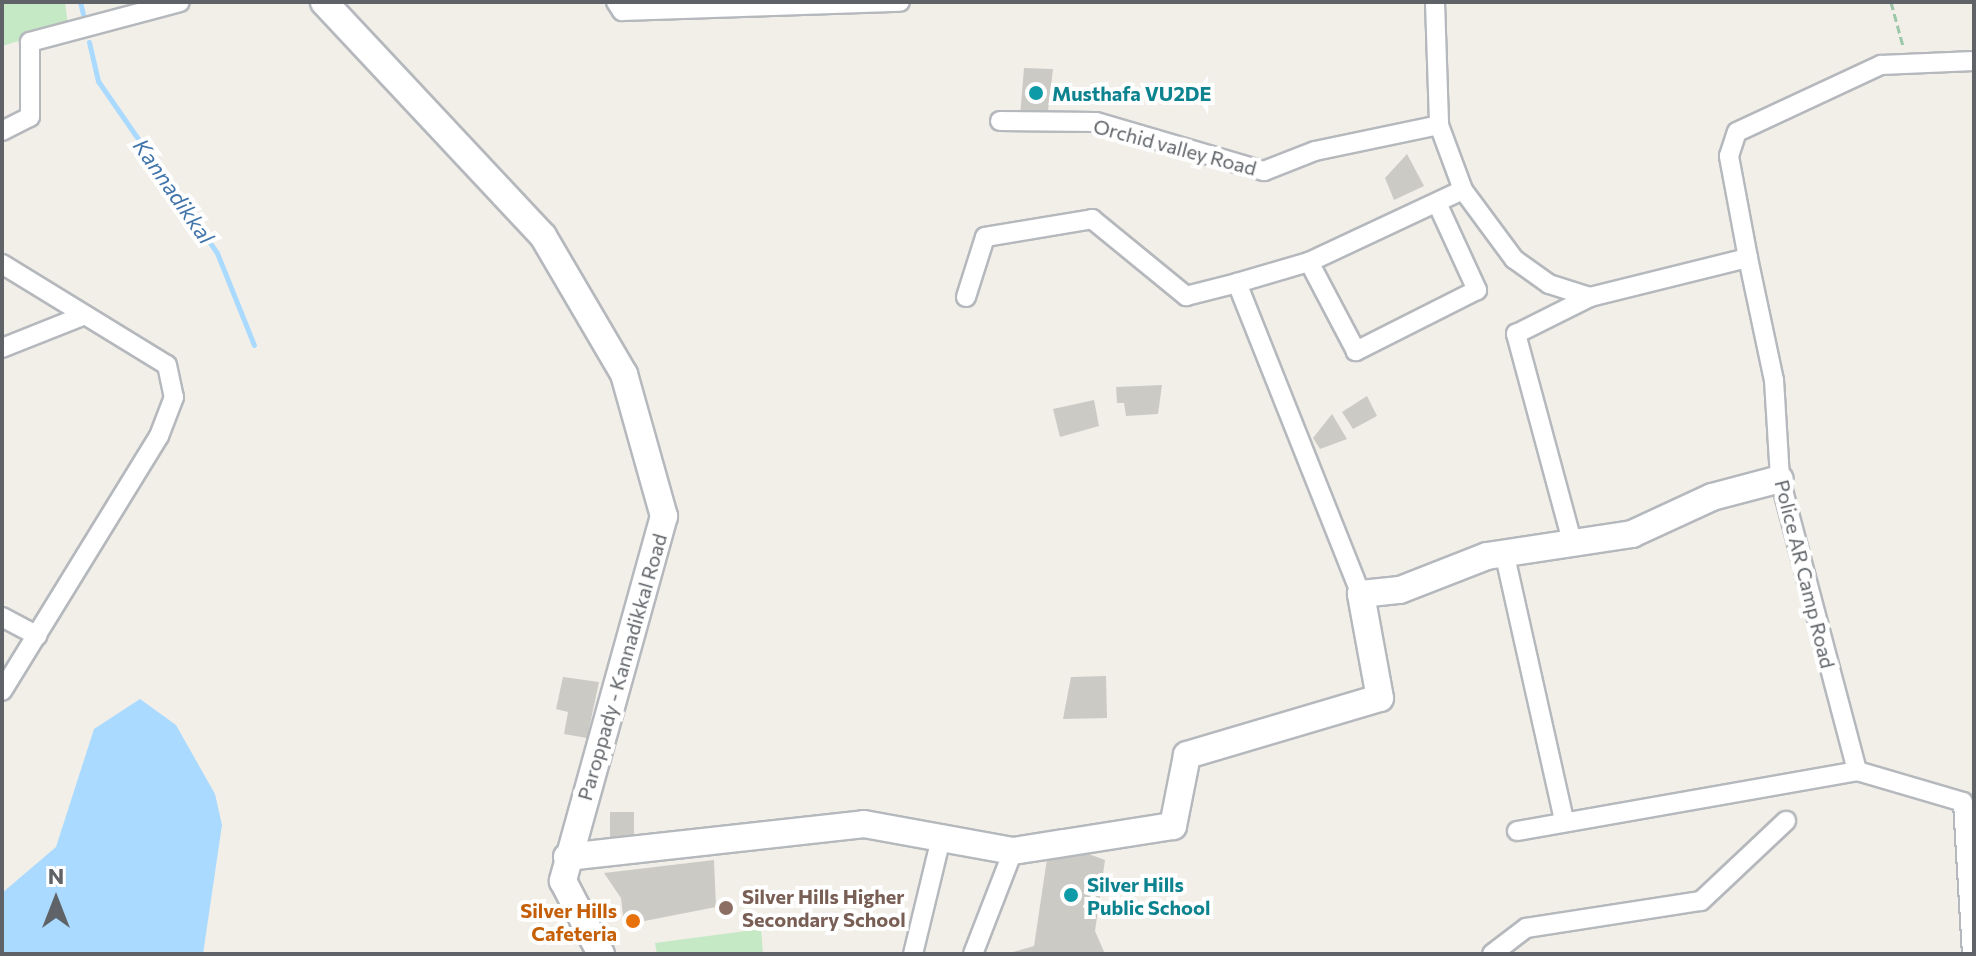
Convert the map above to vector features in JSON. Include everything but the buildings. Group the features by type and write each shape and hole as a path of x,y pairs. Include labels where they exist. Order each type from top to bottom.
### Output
{"street":[{"path":"2,131 30,117 30,42 180,2"},
{"name":"Paroppady - Kannadikkal Road","path":"324,2 543,236 624,374 664,516 567,857 563,881 601,954"},
{"path":"616,2 622,11 900,2"},
{"path":"1435,2 1439,125 1463,190 1514,259 1549,284 1590,297"},
{"name":"Police AR Camp Road","path":"1857,771 1780,479 1774,380 1729,156 1737,132 1862,71 1908,61 1974,61"},
{"name":"Orchid valley Road","path":"1000,121 1096,122 1264,171 1315,151 1439,125"},
{"path":"966,297 985,237 1092,219 1186,296 1309,262 1463,190"},
{"path":"1309,262 1356,351 1477,290 1437,203"},
{"path":"1573,545 1516,334 1590,297 1748,258"},
{"path":"2,264 167,365 174,397 159,436 2,691"},
{"path":"567,857 864,824 942,834 1013,851 1173,826 1187,755 1380,698 1361,594 1237,283"},
{"path":"2,348 85,315"},
{"path":"1361,594 1400,590 1487,556 1505,556 1632,534 1712,497 1780,479"},
{"path":"1505,556 1564,821"},
{"path":"2,617 37,636"},
{"path":"1517,831 1857,771 1963,802 1972,954"},
{"path":"1492,954 1526,928 1701,901 1786,821"},
{"path":"913,954 942,834"},
{"path":"973,954 1013,851"}],"path":[{"path":"1891,2 1908,61"}],"green space":[{"path":"2,2 65,2 68,26 2,46"},
{"path":"761,929 763,954 657,954 655,943"}],"water":[{"path":"140,699 176,725 215,794 222,825 203,954 3,954 2,893 56,847 94,729"}],"waterway":[{"name":"Kannadikkal","path":"80,2 83,14"},
{"name":"Kannadikkal","path":"89,42 98,81 217,253 254,345"}],"place":[{"name":"Musthafa VU2DE","path":"1036,93"},
{"name":"Silver Hills Public School","path":"1071,895"},
{"name":"Silver Hills Higher Secondary School","path":"726,908"},
{"name":"Silver Hills Cafeteria","path":"633,921"}]}
